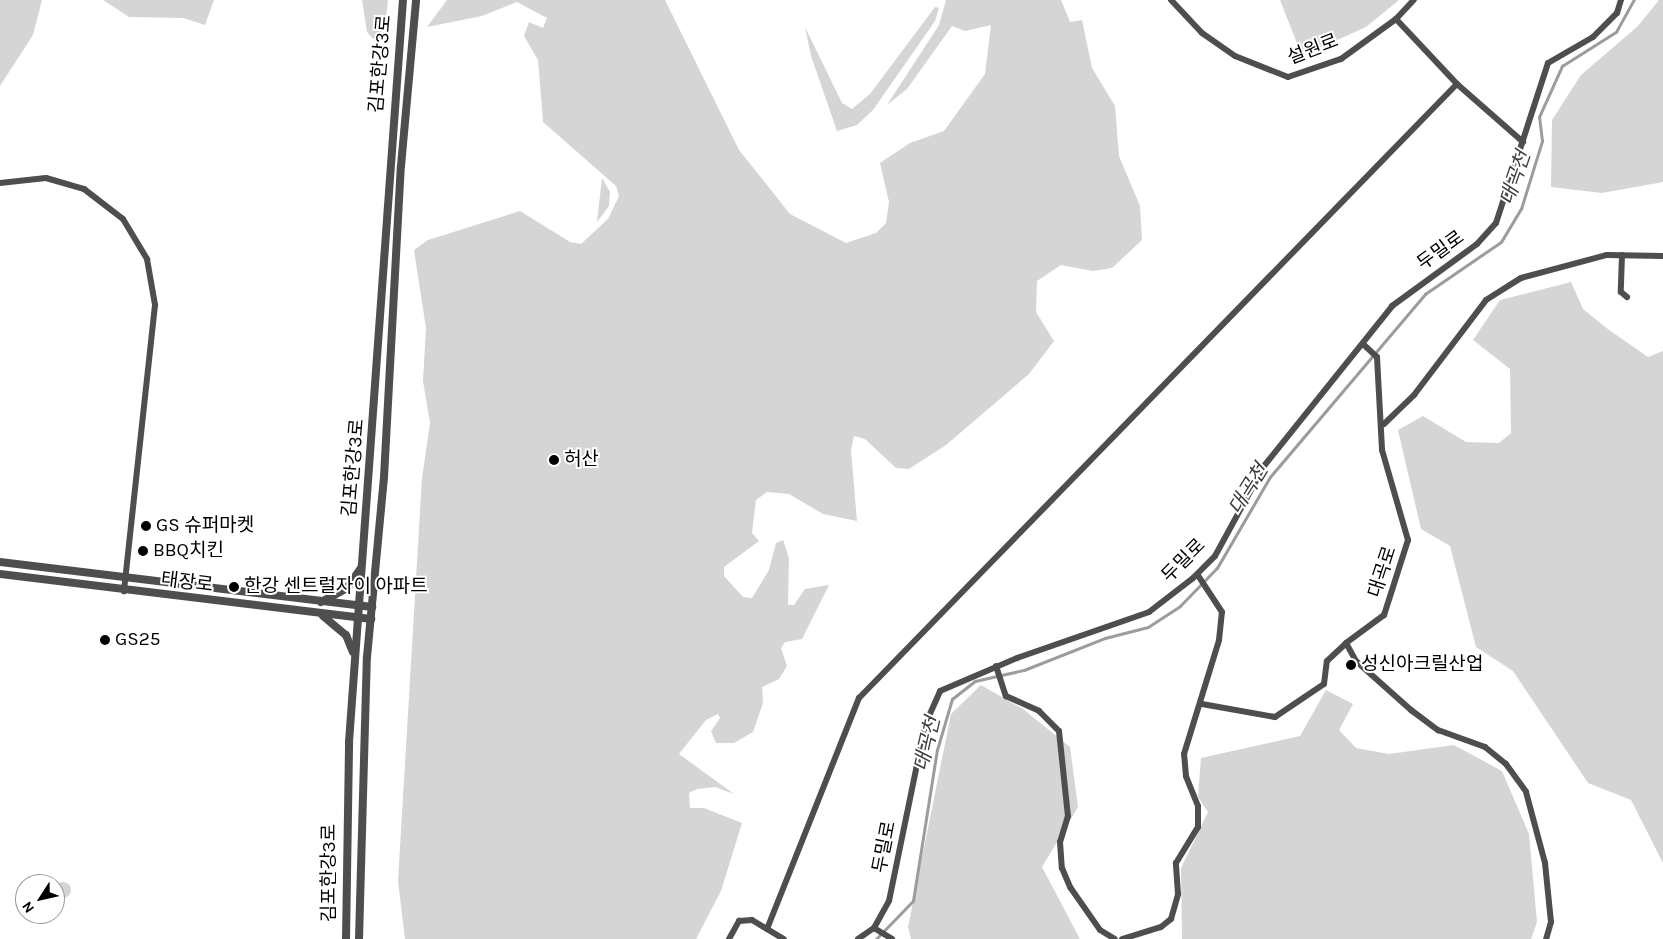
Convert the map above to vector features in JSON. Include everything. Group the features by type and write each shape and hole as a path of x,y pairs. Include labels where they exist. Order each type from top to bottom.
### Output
{"street":[{"name":"김포한강3로","path":"346,939 354,657 404,0"},
{"name":"김포한강3로","path":"359,939 362,766 416,0"},
{"name":"설원로","path":"1171,0 1202,33 1235,56 1288,77 1341,59 1396,19 1414,0"},
{"name":"두밀로","path":"858,939 876,929 889,901 925,725 940,692 1149,612 1198,576 1215,556 1264,466 1392,306 1477,244 1496,223 1522,142 1529,109 1548,63 1594,37 1616,13 1621,0"},
{"path":"1396,19 1456,84 1522,142"},
{"path":"767,929 859,698 1456,84"},
{"path":"0,183 46,178 89,192 123,219 147,259 155,305 124,592"},
{"path":"1384,424 1414,395 1486,300 1521,278 1607,255 1663,256"},
{"path":"1622,255 1621,292 1627,296"},
{"name":"대곡로","path":"1202,704 1275,716 1324,684 1327,661 1346,643 1384,616 1408,540 1386,467 1384,424 1377,357 1363,344"},
{"path":"0,562 125,580 319,603 372,607"},
{"path":"319,603 347,588 362,567"},
{"name":"태장로","path":"0,574 124,592 371,620"},
{"path":"1122,939 1161,928 1176,911 1176,862 1199,816 1184,754 1202,704 1222,612 1198,576"},
{"path":"321,615 346,634 354,657"},
{"path":"1346,643 1356,661 1411,710 1438,730 1485,747 1506,764 1526,792 1545,863 1551,922 1546,939"},
{"path":"997,669 1006,696 1039,711 1059,731 1068,816 1060,842 1062,868 1070,887 1100,930 1115,939"},
{"path":"729,939 739,921 752,920 784,939"},
{"path":"876,929 890,937"}],"shaded area":[{"path":"0,0 42,0 33,35 0,86"},
{"path":"103,0 214,0 205,25 183,18 129,17"},
{"path":"362,0 388,0 385,29 373,39 367,32"},
{"path":"447,0 665,0 739,150 790,214 846,243 876,233 886,223 889,202 880,163 910,143 944,131 985,74 991,25 965,31 952,26 907,89 887,105 939,25 946,0 1061,0 1070,22 1082,20 1092,68 1115,106 1119,156 1140,206 1142,240 1112,268 1093,271 1061,265 1037,281 1036,312 1054,341 1029,374 946,445 909,469 896,468 865,439 854,436 851,450 857,521 823,514 789,494 767,492 756,500 752,533 759,541 724,567 724,576 743,597 752,598 769,570 776,543 783,540 789,558 788,605 794,605 805,589 829,585 802,639 785,642 781,648 787,666 779,679 762,687 763,703 753,732 734,743 716,743 711,731 720,718 718,714 706,720 679,754 734,794 715,787 697,789 689,793 690,808 704,808 742,823 721,891 696,939 405,939 398,881 422,478 430,423 423,381 426,328 414,250 428,240 520,211 570,242 581,244 608,219 619,196 616,186 543,122 538,60 524,36 529,22 543,28 547,18 517,2 482,16 427,27"},
{"path":"1280,0 1399,0 1366,27 1302,56"},
{"path":"1659,0 1663,0 1663,182 1602,193 1551,187 1552,120 1581,75 1638,26"},
{"path":"935,7 939,8 935,21 873,110 857,125 837,131 811,56 805,27 842,103 852,109 870,94"},
{"path":"602,178 610,192 609,206 597,222"},
{"path":"1571,282 1583,309 1609,330 1648,357 1663,351 1663,863 1631,800 1588,783 1513,671 1476,647 1450,546 1421,529 1398,430 1423,416 1466,442 1499,443 1511,433 1510,369 1473,340 1500,300"},
{"path":"981,685 1023,709 1070,747 1078,807 1042,867 1080,939 911,939 908,927 951,714"},
{"path":"1326,690 1353,704 1339,730 1356,748 1389,754 1454,745 1502,771 1529,834 1537,922 1531,939 1182,939 1181,868 1208,812 1198,797 1201,758 1300,736"},
{"path":"65,882 71,887 71,893 65,898"}],"waterway":[{"name":"대곡천","path":"876,939 913,901 937,750 952,699 975,681 1024,670 1105,638 1148,627 1180,606 1217,568 1270,477 1425,294 1501,242 1521,209 1542,141 1539,117 1562,66 1616,32 1634,0"}],"place":[{"name":"허산","path":"554,460"},
{"name":"GS 슈퍼마켓","path":"146,526"},
{"name":"BBQ치킨","path":"143,551"},
{"name":"한강 센트럴자이 아파트","path":"234,587"},
{"name":"GS25","path":"105,640"},
{"name":"성신아크릴산업","path":"1351,665"}]}
